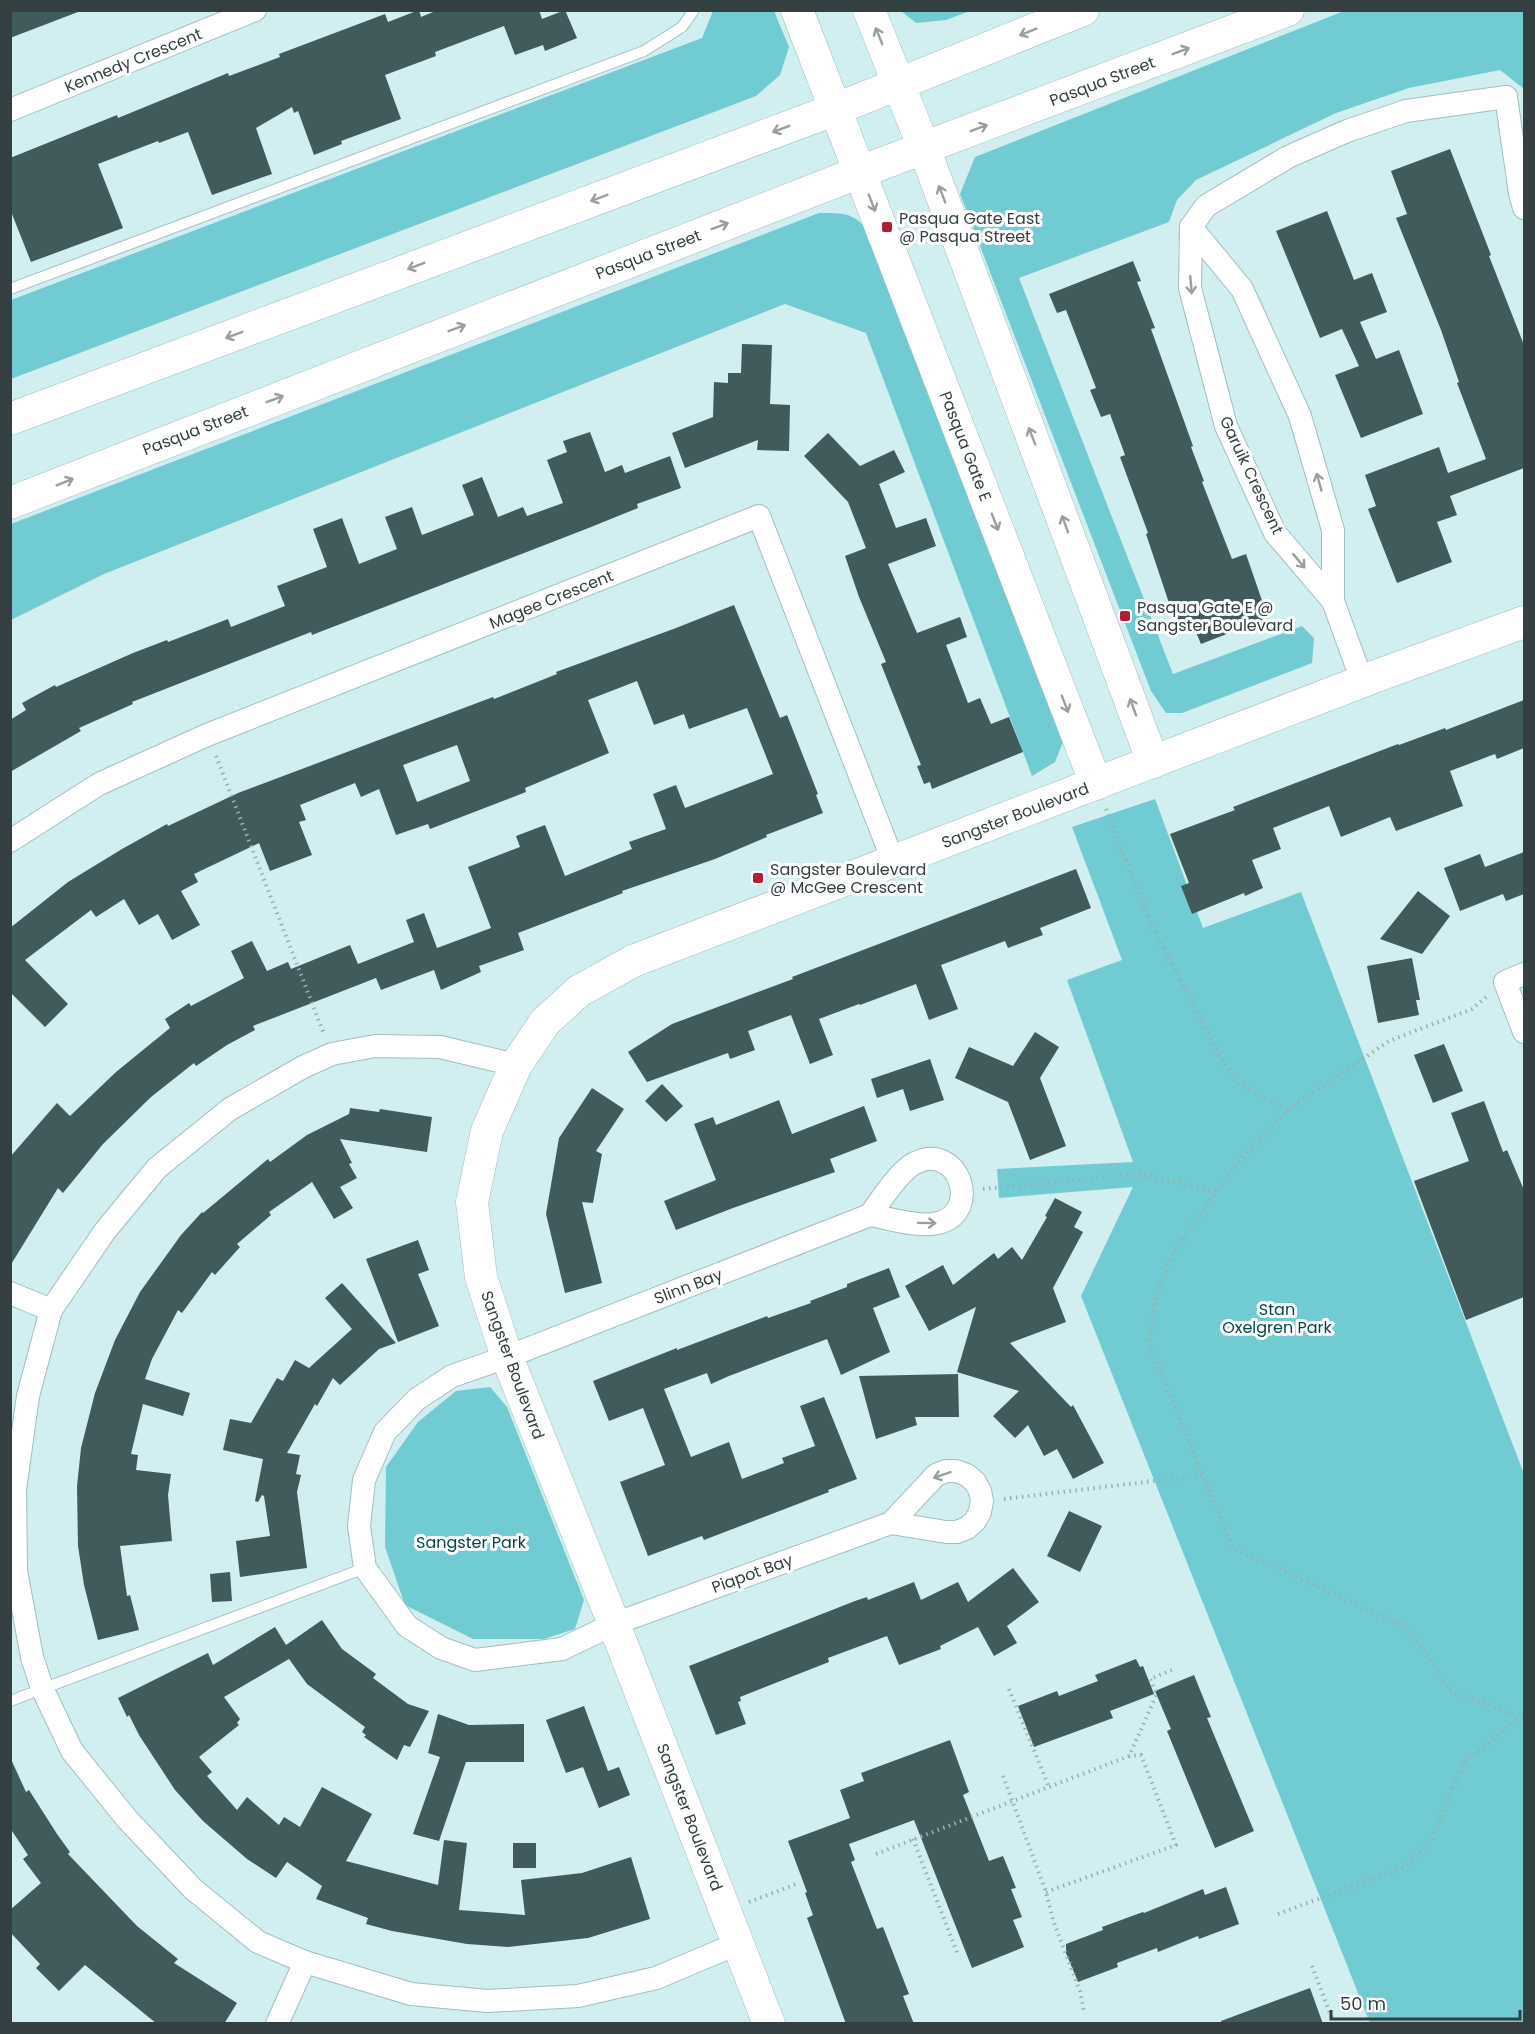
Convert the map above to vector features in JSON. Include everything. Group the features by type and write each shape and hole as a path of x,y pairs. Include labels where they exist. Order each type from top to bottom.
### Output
{"street":[{"name":"Kennedy Crescent","path":"10,110 255,10"},
{"name":"Pasqua Gate E","path":"797,10 1096,784"},
{"path":"869,10 924,148 1153,762"},
{"path":"10,419 836,109 1083,10"},
{"name":"Pasqua Street","path":"10,503 860,172 1288,10"},
{"path":"1506,97 1524,121"},
{"path":"1506,97 1524,208"},
{"path":"1191,227 1206,206 1288,157 1347,130 1406,111 1506,97"},
{"name":"Garuik Crescent","path":"1191,227 1190,288 1226,426 1275,533 1333,601"},
{"name":"Garuik Crescent","path":"1191,227 1242,289 1300,416 1333,530 1333,601 1362,681"},
{"name":"Magee Crescent","path":"10,841 99,784 207,735 759,516 893,861"},
{"name":"Sangster Boulevard","path":"769,2024 614,1624 507,1357 481,1277 472,1202 487,1131 516,1065 545,1022 579,991 633,961 1362,681 1524,622"},
{"path":"1515,978 1524,1032"},
{"path":"516,1065 440,1047 375,1046 332,1054 303,1067 230,1109 158,1168 105,1231 51,1310 28,1396 15,1490 16,1571 32,1657 42,1688 72,1751 127,1819 194,1890 258,1942 305,1962 411,1994 489,2001 578,1996 656,1978 739,1943"},
{"path":"934,1159 945,1163 954,1170 960,1180 961,1202 947,1220 936,1224 925,1224 870,1215 904,1171 923,1160 934,1159"},
{"name":"Slinn Bay","path":"365,1568 359,1526 364,1480 386,1432 417,1399 452,1376 507,1357 870,1215"},
{"path":"10,1293 51,1310"},
{"name":"Piapot Bay","path":"365,1568 407,1626 441,1647 476,1660 562,1648 614,1624 891,1523 928,1482 936,1475 946,1471 957,1471 967,1475 980,1491 982,1502 975,1521 967,1528 957,1532 891,1523"},
{"path":"277,2024 305,1962"}],"lane":[{"path":"10,289 644,51 682,27 694,10"},
{"path":"10,1701 365,1568"}],"path":[{"path":"207,735 332,1054"},
{"path":"1096,784 1150,922 1219,1054 1237,1083 1288,1110"},
{"path":"1515,978 1472,1009 1389,1041 1288,1110 1235,1166 1174,1251 1157,1291 1149,1344 1233,1548 1405,1627 1429,1657 1449,1690 1524,1719"},
{"path":"962,1191 1140,1174 1216,1192"},
{"path":"982,1502 1203,1475"},
{"path":"1129,1756 1157,1694 1150,1679 1173,1670"},
{"path":"1010,1689 1049,1787"},
{"path":"1278,1914 1404,1867 1431,1840 1463,1763 1524,1714"},
{"path":"876,1854 1129,1756 1141,1755 1176,1845 1046,1893"},
{"path":"1003,1776 1080,1991 1084,2012"},
{"path":"913,1839 958,1955"},
{"path":"726,1910 799,1883"},
{"path":"1312,1966 1334,2024"}],"green space":[{"path":"713,11 774,11 789,47 780,75 756,96 11,379 11,300 702,38"},
{"path":"901,11 970,11 946,20 916,23"},
{"path":"1344,11 1524,11 1524,89 1500,70 1409,88 1336,113 1196,180 1177,200 1169,222 1019,278 1173,674 1302,626 1314,638 1312,663 1182,713 1166,713 1151,691 960,194 975,157"},
{"path":"819,213 838,213 850,216 856,219 873,238 1063,742 1055,762 1032,776 866,333 785,304 104,574 11,620 11,524"},
{"name":"Stan Oxelgren Park","path":"1155,799 1203,928 1301,892 1524,1474 1524,2023 1370,2023 1081,1296 1133,1187 999,1198 997,1169 1133,1162 1067,980 1122,960 1072,827"},
{"name":"Sangster Park","path":"490,1387 507,1407 584,1600 575,1629 544,1639 473,1639 405,1605 385,1547 386,1467 418,1422 456,1391"}],"building":[{"path":"10,10 78,10 78,12 10,38"},
{"path":"419,10 421,17 438,10 539,10 542,19 565,10 577,38 545,51 543,45 515,55 504,26 435,52 436,56 385,75 401,119 341,141 342,144 314,155 298,111 294,113 292,107 256,128 272,174 212,195 188,132 98,164 123,228 31,262 10,209 10,158 117,115 118,118 228,73 229,76 280,57 279,54 385,14 388,22"},
{"path":"1450,149 1524,345 1524,468 1450,496 1457,515 1437,522 1452,562 1397,583 1368,509 1376,506 1365,475 1439,447 1448,473 1486,459 1457,383 1459,382 1441,330 1396,218 1407,214 1391,171"},
{"path":"1327,211 1354,280 1372,273 1387,312 1360,322 1376,359 1399,350 1423,414 1361,438 1335,375 1359,366 1342,329 1320,338 1276,231"},
{"path":"1133,261 1141,281 1137,282 1155,328 1151,329 1193,446 1191,447 1204,481 1202,482 1232,559 1246,554 1268,618 1201,644 1190,618 1176,624 1146,534 1148,533 1120,457 1125,455 1110,414 1101,417 1090,390 1096,388 1066,310 1057,313 1049,294"},
{"path":"742,344 772,345 770,404 790,405 789,451 757,450 758,440 685,468 672,433 713,417 714,382 728,383 728,373 741,373"},
{"path":"590,432 605,472 622,465 625,473 670,456 681,488 637,504 638,508 586,529 132,702 133,704 79,728 81,731 10,772 10,720 26,710 22,703 55,685 56,687 167,640 168,642 228,619 231,627 285,606 277,586 327,567 313,529 342,518 359,564 397,549 385,517 412,507 422,535 474,515 462,485 482,477 498,517 523,507 527,516 563,503 547,460 567,452 563,441"},
{"path":"828,433 860,466 894,450 905,472 879,484 896,528 926,518 936,546 888,564 917,633 960,617 967,637 946,645 968,703 980,698 991,724 1009,717 1023,752 932,789 930,782 924,784 917,766 921,765 881,664 886,662 845,556 866,548 848,502 804,456"},
{"path":"734,605 780,718 787,715 818,794 816,795 823,813 766,835 767,837 715,859 622,891 623,893 518,933 524,950 479,966 481,972 441,990 434,970 381,990 376,978 253,1026 255,1030 196,1066 194,1063 151,1097 103,1144 63,1193 58,1188 10,1266 10,1157 57,1103 70,1116 116,1072 170,1028 165,1019 189,1003 191,1006 244,978 231,951 252,941 267,971 288,962 291,969 350,945 358,964 414,942 406,920 424,913 437,948 491,928 468,867 520,847 516,836 545,825 565,876 632,849 629,842 666,829 653,794 676,785 685,808 773,774 747,708 689,729 684,714 654,725 637,681 588,700 609,753 525,788 526,792 430,829 428,824 396,835 379,789 361,797 355,783 300,805 306,820 299,822 312,855 270,871 259,843 194,874 198,882 181,891 200,925 172,940 158,914 139,925 124,899 96,917 91,910 25,960 68,1004 45,1027 10,992 10,928 68,882 167,824 168,826 238,793 493,697 494,699 557,674 556,672","holes":["457,745 470,781 417,802 403,765"]},
{"path":"1524,700 1524,748 1497,759 1495,754 1450,771 1463,806 1396,831 1390,817 1341,837 1329,806 1273,828 1281,849 1252,860 1263,888 1245,896 1244,893 1192,914 1181,886 1189,883 1170,834 1235,810 1233,807 1398,744 1445,728 1446,730"},
{"path":"1524,852 1524,894 1506,901 1503,894 1460,911 1444,868 1480,854 1485,867"},
{"path":"1076,869 1091,908 1040,928 1043,935 1008,948 1005,941 941,965 958,1009 929,1020 916,984 859,1004 819,1019 833,1055 810,1064 791,1015 748,1031 755,1050 730,1059 728,1053 647,1082 628,1052 672,1024"},
{"path":"1418,891 1450,916 1422,954 1380,939"},
{"path":"1412,958 1420,1000 1416,1000 1419,1015 1378,1023 1367,966"},
{"path":"1035,1032 1059,1047 1040,1078 1066,1146 1030,1160 1008,1102 955,1078 969,1047 1013,1066"},
{"path":"1444,1044 1463,1091 1433,1103 1414,1055"},
{"path":"930,1059 944,1100 910,1111 903,1089 877,1098 871,1079"},
{"path":"662,1084 683,1106 666,1122 645,1101"},
{"path":"592,1088 624,1109 596,1151 602,1154 593,1203 582,1202 602,1283 565,1293 546,1214 559,1138"},
{"path":"779,1100 792,1134 864,1106 877,1141 830,1159 835,1172 676,1230 664,1201 716,1180 694,1124 713,1117 716,1125"},
{"path":"1484,1101 1503,1152 1507,1150 1524,1190 1524,1297 1466,1320 1414,1181 1469,1161 1451,1113"},
{"path":"350,1108 379,1112 380,1109 432,1117 427,1152 340,1139 357,1178 340,1187 353,1208 334,1219 312,1182 269,1212 271,1215 237,1244 240,1247 215,1275 212,1272 182,1313 178,1310 152,1359 145,1379 190,1393 183,1416 143,1404 131,1454 138,1455 136,1470 171,1474 168,1495 172,1541 120,1546 127,1596 130,1595 139,1630 98,1640 84,1585 78,1546 77,1486 81,1448 95,1393 115,1340 140,1292 181,1235 202,1212 268,1159 270,1162 307,1135 349,1114"},
{"path":"1055,1198 1082,1212 1074,1227 1083,1232 1053,1288 1066,1322 1010,1343 1071,1407 1073,1405 1104,1463 1073,1479 1057,1449 1044,1456 1028,1425 1015,1438 993,1416 1019,1391 957,1372 976,1307 929,1331 905,1286 943,1265 953,1285 994,1253 998,1259 1012,1247 1022,1260 1047,1217 1045,1216"},
{"path":"418,1240 429,1270 418,1274 439,1326 398,1342 366,1259"},
{"path":"889,1268 900,1297 873,1308 890,1352 841,1375 827,1339 711,1384 707,1373 664,1389 691,1457 729,1442 742,1479 784,1463 782,1458 815,1446 800,1406 824,1397 857,1479 704,1540 702,1536 648,1556 620,1482 665,1465 643,1408 609,1421 593,1381 677,1348 677,1350 767,1316 768,1318 811,1303 810,1301 847,1287 847,1284"},
{"path":"342,1283 396,1343 379,1349 340,1385 333,1378 287,1453 300,1455 296,1474 301,1475 297,1492 307,1568 240,1577 236,1541 270,1536 264,1496 262,1495 258,1502 255,1501 263,1459 223,1450 230,1419 251,1423 277,1378 283,1381 295,1360 309,1368 352,1329 325,1298"},
{"path":"958,1374 959,1417 915,1417 917,1425 876,1439 859,1376"},
{"path":"1069,1511 1102,1526 1080,1572 1047,1556"},
{"path":"1013,1568 1039,1602 1007,1626 1017,1643 994,1656 978,1627 940,1646 941,1649 899,1665 887,1636 828,1658 829,1662 740,1697 741,1701 738,1702 746,1724 716,1735 689,1666 855,1601 867,1597 868,1600 914,1582 921,1600 958,1582 968,1602"},
{"path":"230,1572 232,1601 212,1602 210,1574"},
{"path":"322,1620 342,1649 376,1674 373,1678 408,1704 429,1711 410,1747 404,1745 397,1760 364,1737 366,1735 362,1732 365,1727 307,1684 289,1659 224,1697 240,1719 237,1723 239,1725 199,1757 212,1772 207,1776 237,1810 247,1797 279,1825 284,1817 300,1827 322,1787 372,1814 346,1861 438,1885 444,1840 467,1843 459,1910 525,1915 521,1880 582,1873 631,1857 650,1919 588,1938 508,1947 467,1944 392,1931 366,1924 368,1918 316,1899 322,1886 287,1862 276,1878 247,1859 203,1821 175,1790 139,1735 129,1715 127,1717 118,1698 208,1653 213,1665 275,1627 286,1645"},
{"path":"1136,1659 1140,1667 1143,1666 1154,1694 1110,1711 1113,1718 1034,1747 1018,1706 1057,1691 1059,1696 1098,1681 1095,1675"},
{"path":"1194,1675 1211,1717 1207,1718 1254,1831 1215,1848 1167,1731 1171,1729 1155,1691"},
{"path":"584,1706 608,1771 619,1767 630,1795 599,1808 583,1767 566,1773 546,1720"},
{"path":"438,1714 469,1725 524,1724 524,1762 466,1762 439,1841 413,1834 440,1757 428,1753"},
{"path":"950,1740 969,1792 963,1795 989,1861 1003,1856 1016,1888 1011,1889 1022,1917 1013,1920 1024,1947 972,1968 914,1820 849,1844 855,1860 851,1862 877,1929 883,1927 909,1994 903,1996 914,2024 846,2024 807,1918 813,1915 788,1841 850,1818 840,1790 864,1781 861,1773"},
{"path":"10,1757 26,1792 29,1790 70,1852 68,1854 137,1926 178,1959 174,1963 237,2003 224,2024 157,2024 85,1965 59,1991 36,1968 40,1964 10,1932 10,1910 41,1883 23,1859 28,1855 10,1828"},
{"path":"513,1843 536,1843 536,1868 513,1868"},
{"path":"1226,1887 1239,1924 1199,1939 1198,1936 1158,1952 1157,1948 1117,1963 1118,1967 1078,1982 1066,1953 1066,1944 1103,1930 1102,1927 1203,1889 1205,1895"},
{"path":"1310,1988 1323,2024 1221,2024 1221,2021"}],"place":[{"name":"Pasqua Gate East @ Pasqua Street","path":"887,227"},
{"name":"Pasqua Gate E @ Sangster Boulevard","path":"1125,616"},
{"name":"Sangster Boulevard @ McGee Crescent","path":"758,878"}]}
